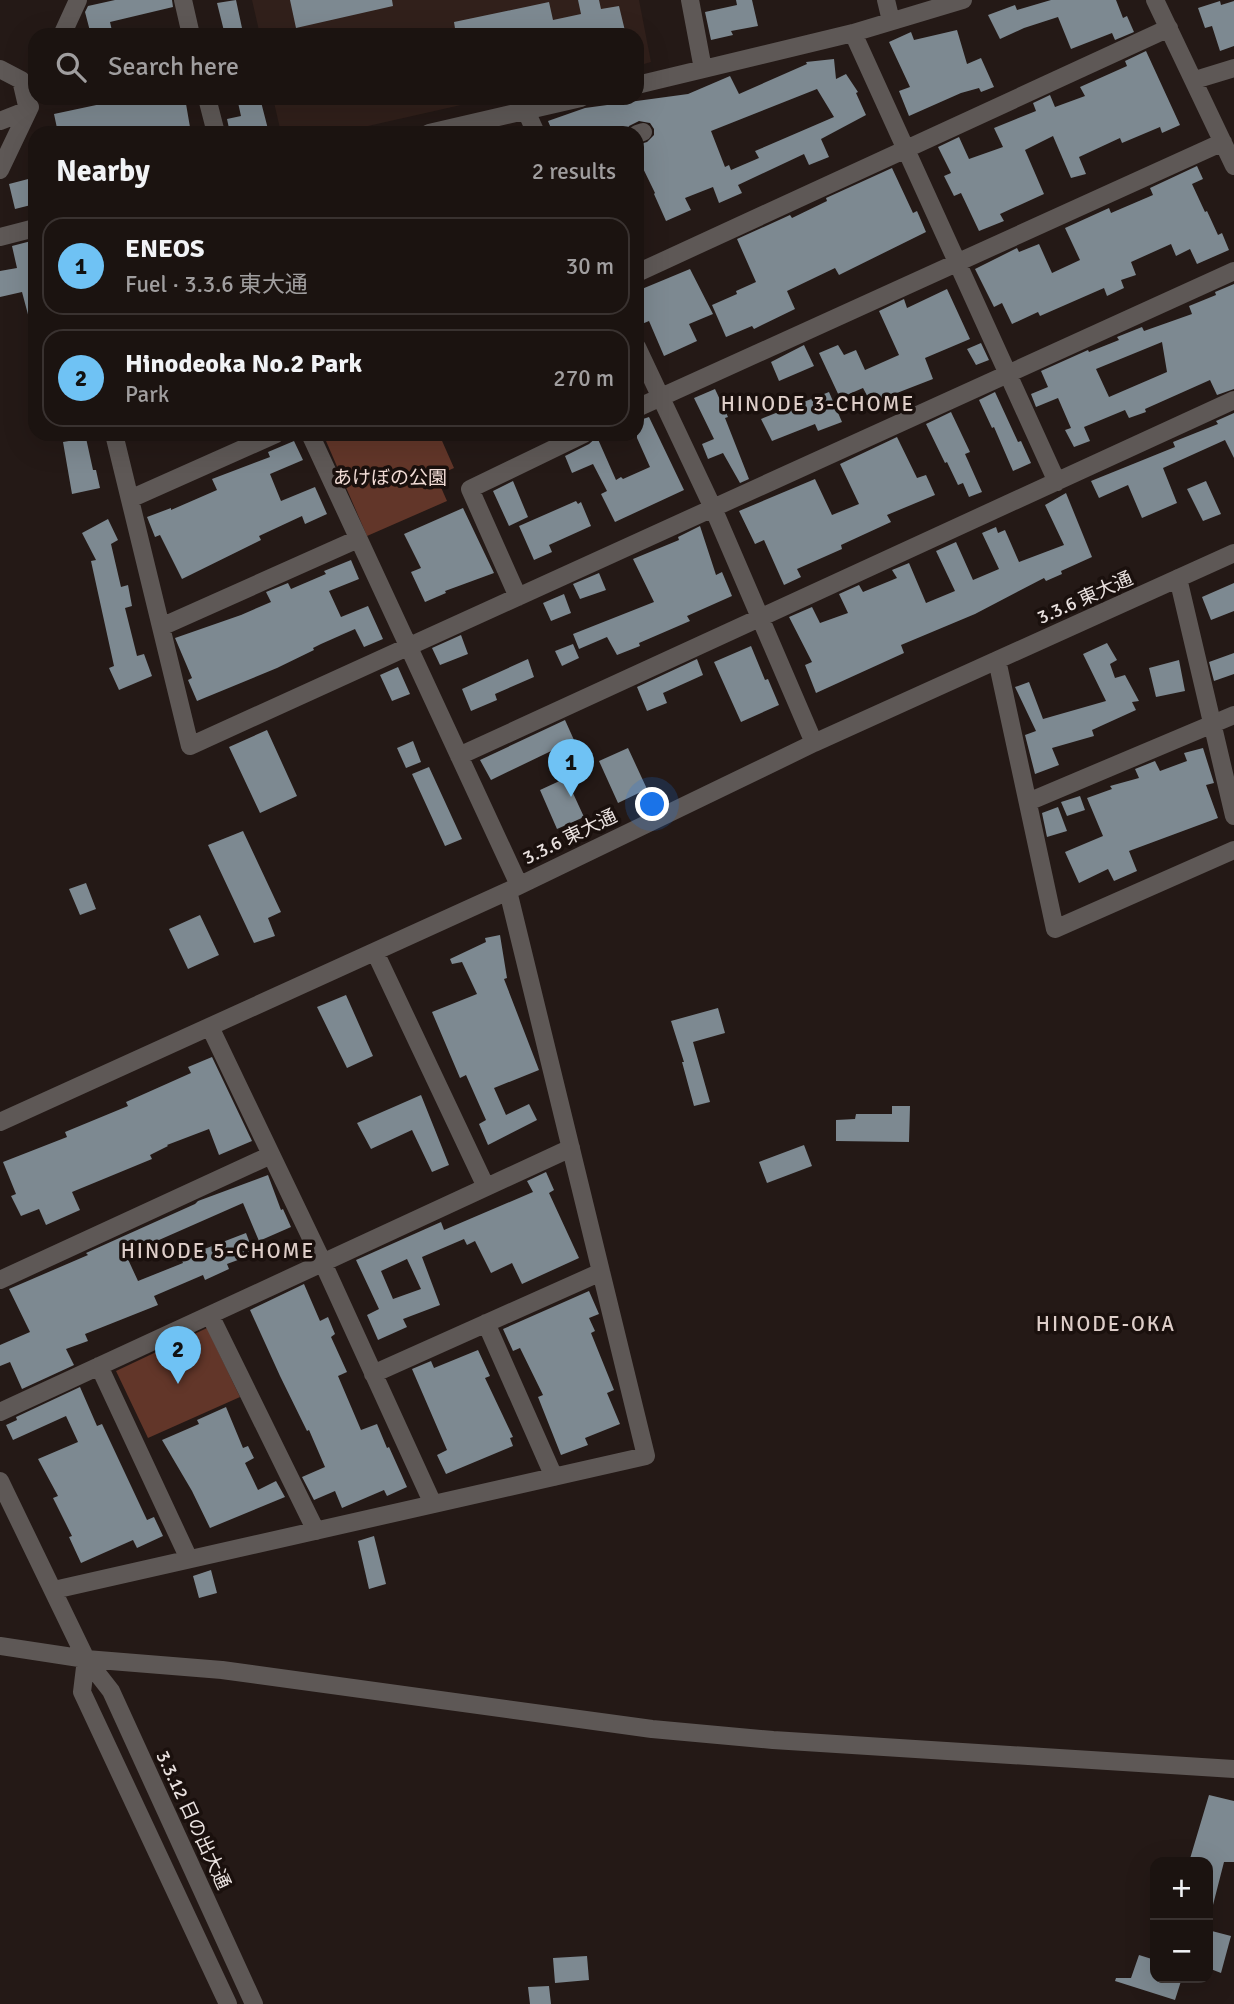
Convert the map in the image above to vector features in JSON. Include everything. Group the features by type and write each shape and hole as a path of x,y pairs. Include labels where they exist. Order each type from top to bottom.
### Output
{"street":[{"path":"65,28 78,0"},
{"path":"183,0 189,28"},
{"path":"690,0 703,69"},
{"path":"887,0 891,21"},
{"path":"644,83 853,33 963,0"},
{"path":"1155,0 1234,166"},
{"path":"644,270 1169,29"},
{"path":"853,33 1057,482"},
{"path":"1195,80 1234,68"},
{"path":"0,69 21,80 28,95"},
{"path":"0,121 28,105"},
{"path":"0,170 31,105"},
{"path":"209,105 214,126"},
{"path":"460,126 551,105"},
{"path":"526,111 533,126"},
{"path":"644,405 1223,142"},
{"path":"0,237 28,230"},
{"path":"116,441 190,746 1234,271"},
{"path":"644,362 713,508 814,743"},
{"path":"459,756 1234,400"},
{"path":"130,499 260,441"},
{"path":"54,1590 646,1456 571,1148 513,888 459,756 313,441"},
{"path":"518,597 470,489 569,441"},
{"path":"161,627 358,538"},
{"name":"3.3.6 東大通","path":"0,1122 513,888 814,743 1234,552"},
{"path":"1178,578 1234,816"},
{"path":"997,660 1055,929 1234,850"},
{"path":"1028,802 1234,715"},
{"path":"375,951 486,1187"},
{"path":"210,1027 323,1263 433,1504"},
{"path":"0,1412 571,1148"},
{"path":"0,1280 271,1155"},
{"path":"373,1374 601,1272"},
{"path":"210,1315 316,1531"},
{"path":"486,1323 554,1477"},
{"path":"99,1366 189,1559"},
{"name":"3.3.12 日の出大通","path":"0,1481 86,1659 111,1691 254,2004"},
{"path":"0,1646 86,1659 222,1670 652,1729 773,1740 1234,1769"},
{"path":"86,1659 82,1692 228,2004"}],"shaded area":[{"path":"252,0 639,0 651,62 644,64 644,28 258,28"},
{"path":"275,105 461,105 368,126 279,126"}],"green space":[{"name":"あけぼの公園","path":"326,441 442,441 454,468 436,476 447,501 367,536"},
{"path":"207,1328 240,1397 148,1438 116,1371"}],"building":[{"path":"115,0 172,0 173,7 110,22 111,28 89,28 85,12 88,6"},
{"path":"236,0 242,28 223,28 217,3"},
{"path":"290,0 392,0 393,6 296,28"},
{"path":"578,0 599,0 601,9 619,6 624,28 455,28 454,22 549,2 553,20 581,14"},
{"path":"736,0 752,0 758,26 731,31 733,35 711,40 705,12 737,5"},
{"path":"1051,0 1116,0 1123,18 1127,16 1134,32 1115,40 1112,33 1071,49 1058,17 1000,39 988,15 1015,5 1017,10"},
{"path":"1220,1 1221,5 1234,1 1234,46 1220,51 1212,26 1205,28 1198,8"},
{"path":"957,30 967,64 981,58 994,87 981,92 979,88 961,93 909,116 899,91 910,87 889,42 911,32 914,40"},
{"path":"1146,51 1180,125 1162,133 1160,127 1122,143 1120,138 1079,157 1086,174 1071,178 1053,136 1025,150 1044,194 1000,214 1004,221 979,231 961,193 954,196 944,176 951,173 938,147 959,137 969,159 1003,147 994,128 1036,111 1033,103 1050,95 1055,107 1085,96 1080,87 1127,66 1125,61"},
{"path":"834,59 836,79 846,74 858,92 856,93 866,115 821,139 829,157 809,165 804,154 738,185 742,193 719,203 713,187 685,198 691,210 666,221 644,170 644,143 654,135 650,123 639,121 629,126 550,126 548,121 585,108 644,105 644,100 688,94 730,76 739,94 807,64 806,62","holes":["817,89 834,117 755,151 759,158 731,170 729,165 725,167 711,131"]},
{"path":"96,105 186,105 190,126 57,126 54,114"},
{"path":"239,105 262,105 267,126 228,126 227,119 241,116"},
{"path":"1197,166 1203,179 1192,184 1205,212 1207,211 1218,235 1222,233 1229,250 1197,264 1190,249 1176,256 1171,244 1131,262 1136,275 1121,280 1124,288 1107,296 1104,288 1040,316 1038,312 1012,324 1002,303 994,307 975,269 1017,248 1019,252 1039,244 1052,273 1080,260 1065,228 1109,208 1111,213 1153,195 1150,188"},
{"path":"892,168 913,213 917,211 926,232 839,275 835,268 787,291 795,309 754,329 752,326 726,337 712,305 756,282 737,239 790,215 792,218 827,201 826,198"},
{"path":"28,179 28,206 15,209 9,184"},
{"path":"28,242 28,314 22,292 0,297 0,271 17,268 12,246"},
{"path":"690,269 713,314 689,324 697,341 664,356 649,321 644,323 644,288"},
{"path":"1234,284 1234,389 1217,395 1210,380 1129,418 1125,410 1084,427 1090,441 1074,447 1065,430 1071,428 1058,398 1036,407 1031,394 1048,387 1041,371 1088,350 1089,352 1119,340 1117,337 1142,327 1144,331 1192,314 1189,306 1216,295 1215,292","holes":["1162,342 1167,372 1109,397 1096,369"]},
{"path":"947,289 970,339 925,358 933,379 871,403 863,388 840,398 819,353 838,345 844,355 856,350 865,370 899,355 879,311 904,299 907,308"},
{"path":"981,343 989,360 976,365 967,349"},
{"path":"804,345 814,366 779,381 771,362"},
{"path":"715,389 728,417 725,418 749,479 740,483 723,453 708,459 702,444 714,439 694,398"},
{"path":"829,392 842,422 818,431 815,424 772,441 761,419"},
{"path":"995,392 1031,463 1013,471 979,400"},
{"path":"951,412 970,452 965,454 982,492 969,497 963,483 958,485 947,462 945,463 926,424"},
{"path":"1234,413 1234,458 1225,440 1163,468 1177,503 1142,518 1128,485 1099,498 1091,481 1175,447 1173,442 1218,424 1216,421"},
{"path":"649,417 684,490 615,522 601,494 607,491 593,464 572,473 565,456 592,441 599,441 616,480 650,467 638,441 644,441 644,419"},
{"path":"897,437 917,478 926,475 935,495 887,515 891,522 841,545 842,549 797,569 801,577 784,585 764,540 755,544 739,511 815,479 832,515 859,504 840,464"},
{"path":"87,441 100,488 72,494 63,442"},
{"path":"294,441 303,460 270,474 281,501 315,487 327,514 305,524 302,516 259,536 261,540 182,579 160,535 155,537 147,517 171,510 217,490 212,479 270,457 268,452"},
{"path":"513,481 528,517 509,526 493,491"},
{"path":"1206,481 1221,514 1203,521 1187,489"},
{"path":"1066,493 1092,557 1061,571 1062,574 1046,581 1044,578 975,614 901,645 904,653 816,693 805,665 812,662 789,617 812,607 820,623 848,613 839,594 859,585 863,592 897,578 892,570 909,563 926,603 955,591 936,551 956,542 973,580 999,569 982,533 996,527 998,533 1005,530 1019,562 1064,545 1045,505"},
{"path":"576,501 578,504 581,502 591,526 549,545 552,552 534,560 519,526"},
{"path":"463,508 494,573 445,591 446,593 425,602 411,572 421,568 404,534"},
{"path":"108,519 118,540 111,544 121,587 128,585 132,606 125,608 137,656 144,654 152,676 119,690 109,668 114,666 91,561 96,560 82,533"},
{"path":"700,526 716,575 722,572 732,596 687,616 690,621 617,655 607,637 579,649 573,634 654,602 633,559 679,540 678,537"},
{"path":"351,560 359,579 329,591 341,617 368,606 383,639 364,647 355,629 277,668 197,701 188,680 192,678 175,638 271,602 266,592 288,583 291,589"},
{"path":"599,573 606,590 580,599 573,584"},
{"path":"1234,583 1234,611 1211,620 1202,597"},
{"path":"564,594 571,613 551,621 543,603"},
{"path":"461,635 468,654 440,665 432,648"},
{"path":"1107,643 1117,660 1110,664 1115,678 1125,675 1139,701 1132,702 1136,710 1092,730 1094,736 1052,748 1059,765 1035,774 1025,735 1036,731 1015,687 1029,682 1043,719 1106,701 1083,654"},
{"path":"573,644 579,658 562,666 555,651"},
{"path":"751,646 779,705 741,722 714,662"},
{"path":"1234,653 1234,674 1214,681 1209,662"},
{"path":"528,659 534,677 495,694 497,700 471,711 462,689"},
{"path":"697,659 703,675 663,693 667,703 647,711 637,687"},
{"path":"1179,660 1185,691 1156,697 1149,668"},
{"path":"398,667 410,694 392,701 380,675"},
{"path":"565,720 574,740 491,780 480,760"},
{"path":"267,730 297,796 260,813 229,747"},
{"path":"413,741 421,762 406,768 397,748"},
{"path":"628,748 647,789 618,803 599,761"},
{"path":"1203,748 1214,783 1206,785 1218,818 1129,851 1137,871 1114,881 1108,869 1079,883 1065,852 1103,836 1087,798 1112,789 1110,786 1139,778 1135,769 1155,761 1160,771 1187,761 1184,753"},
{"path":"429,767 462,839 445,846 412,774"},
{"path":"566,778 584,817 557,829 540,790"},
{"path":"1080,796 1085,810 1067,816 1061,802"},
{"path":"1058,807 1067,831 1047,837 1042,813"},
{"path":"243,831 281,912 268,918 275,936 254,943 208,845"},
{"path":"86,883 96,909 80,915 69,889"},
{"path":"200,915 219,955 188,969 169,929"},
{"path":"500,935 507,978 504,979 539,1070 494,1088 506,1115 529,1104 537,1120 488,1145 479,1124 486,1120 466,1075 460,1078 432,1012 477,994 462,962 452,964 450,959 486,942 485,938"},
{"path":"346,995 373,1056 347,1068 317,1007"},
{"path":"718,1008 725,1033 693,1042 710,1102 694,1106 671,1021"},
{"path":"212,1057 252,1141 219,1155 209,1129 167,1145 150,1155 152,1159 72,1192 80,1210 46,1225 39,1209 21,1216 11,1196 16,1194 3,1162 67,1137 65,1132 128,1106 126,1102 191,1073 188,1067"},
{"path":"421,1095 449,1165 432,1172 412,1130 371,1149 357,1123"},
{"path":"892,1106 910,1106 909,1142 836,1141 836,1120 855,1119 856,1114 892,1114"},
{"path":"804,1145 812,1166 767,1183 759,1162"},
{"path":"546,1172 554,1190 549,1193 579,1258 522,1284 512,1263 491,1273 475,1241 467,1245 464,1239 422,1257 440,1305 403,1319 407,1327 378,1340 367,1315 379,1309 356,1260 441,1222 444,1230 533,1192 527,1181","holes":["407,1259 421,1289 393,1299 381,1271"]},
{"path":"268,1175 281,1210 283,1209 291,1227 259,1241 243,1203 126,1255 138,1281 183,1263 181,1258 246,1233 254,1254 227,1264 229,1269 205,1280 203,1275 154,1296 158,1305 85,1334 88,1341 66,1349 74,1365 22,1389 10,1362 0,1366 0,1345 30,1332 9,1289 88,1255 86,1253 198,1201"},
{"path":"304,1284 320,1321 328,1317 335,1334 331,1337 347,1372 338,1376 361,1430 377,1424 407,1487 387,1496 384,1490 342,1508 335,1491 314,1500 302,1477 325,1467 250,1310"},
{"path":"589,1291 599,1314 589,1318 595,1331 591,1333 614,1390 607,1393 620,1424 585,1438 588,1445 561,1455 538,1397 543,1395 520,1348 513,1351 503,1329"},
{"path":"478,1350 490,1376 485,1378 513,1437 510,1438 513,1446 446,1474 437,1455 447,1450 412,1369 431,1361 434,1368"},
{"path":"80,1387 97,1426 102,1424 147,1520 154,1517 163,1536 137,1548 133,1540 81,1563 69,1537 72,1536 53,1498 58,1496 38,1459 78,1442 66,1416 13,1440 6,1425 17,1420 16,1417"},
{"path":"226,1407 243,1448 248,1446 254,1458 245,1463 258,1490 276,1481 285,1497 210,1528 162,1440 199,1424 197,1420"},
{"path":"374,1536 386,1584 369,1589 358,1541"},
{"path":"211,1570 217,1593 199,1598 193,1576"},
{"path":"1209,1795 1234,1801 1234,1862 1224,1862 1213,1905 1213,1857 1190,1857"},
{"path":"1213,1931 1231,1936 1221,1973 1213,1970"},
{"path":"1139,1955 1150,1958 1150,1983 1180,1983 1175,2000 1115,1981 1116,1978 1131,1978"},
{"path":"587,1956 589,1980 555,1983 553,1958"},
{"path":"549,1986 551,2004 530,2004 528,1987"}],"place":[{"name":"ENEOS","path":"571,797"},
{"name":"Hinodeoka No.2 Park","path":"178,1384"}],"district":[{"name":"HINODE 3-CHOME","path":"818,404"},
{"name":"HINODE 5-CHOME","path":"218,1251"},
{"name":"HINODE-OKA","path":"1106,1324"}]}
